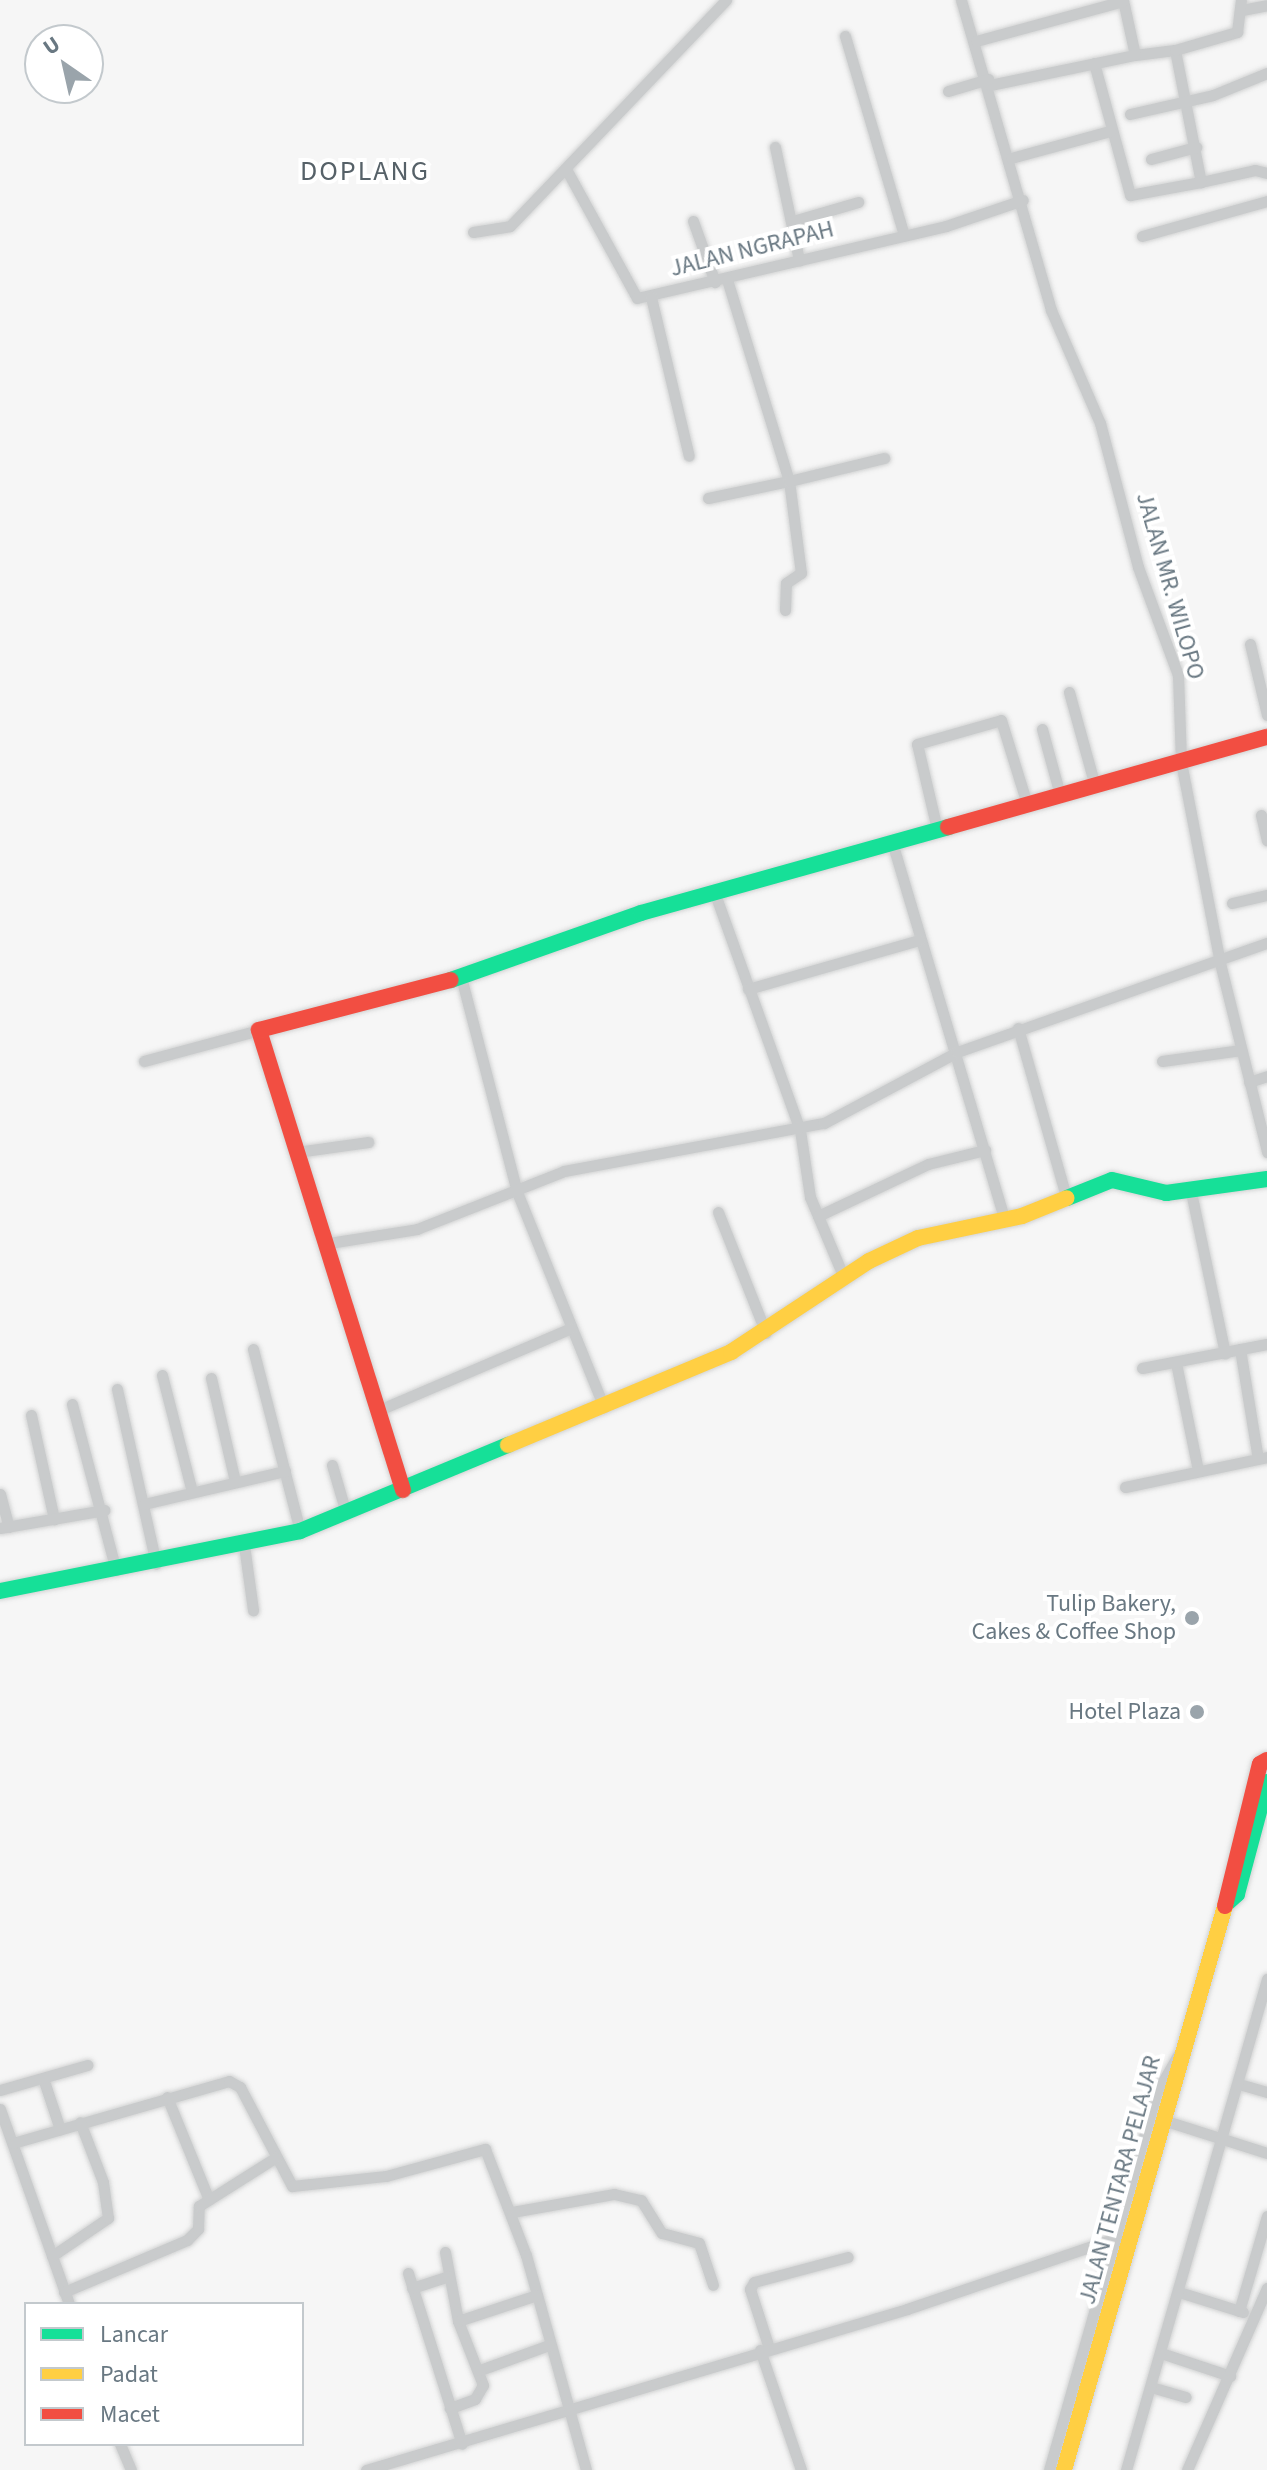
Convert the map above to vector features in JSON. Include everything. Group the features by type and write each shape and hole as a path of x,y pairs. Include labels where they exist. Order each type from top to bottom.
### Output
{"street":[{"path":"473,232 505,229 726,0"},
{"name":"JALAN MR. WILOPO","path":"961,0 989,82 1051,310 1100,423 1138,567 1178,675 1181,762 1220,963 1267,1152"},
{"path":"976,41 1123,0 1135,55"},
{"path":"948,91 1175,50 1231,36 1240,29 1241,5 1267,5"},
{"path":"845,36 904,235"},
{"path":"1175,50 1188,102 1201,182"},
{"path":"1094,63 1110,131 1130,195 1255,170 1267,173"},
{"path":"1130,114 1188,102 1267,73"},
{"path":"1011,158 1110,131"},
{"path":"775,147 799,260"},
{"path":"1151,159 1196,147"},
{"name":"JALAN NGRAPAH","path":"566,169 631,296 651,297 721,280 904,235 1023,200"},
{"path":"1142,236 1267,201"},
{"path":"793,221 858,202"},
{"path":"693,221 721,280 789,481 801,573 786,583 785,610"},
{"path":"651,297 689,456"},
{"path":"708,498 884,458"},
{"path":"1250,644 1267,715"},
{"path":"1069,692 1095,786"},
{"path":"937,829 917,744 1001,720 1027,804"},
{"path":"1042,729 1060,795"},
{"path":"144,1061 461,977 641,913 1267,737"},
{"path":"1261,815 1267,840"},
{"path":"892,842 1005,1220"},
{"path":"715,894 800,1130 818,1216 844,1278"},
{"path":"1232,903 1267,895"},
{"path":"748,989 919,940"},
{"path":"329,1243 417,1229 582,1166 800,1130 824,1123 957,1052 1018,1028 1220,963 1267,943"},
{"path":"461,977 517,1192 604,1407"},
{"path":"1018,1028 1066,1196"},
{"path":"259,1030 329,1243 403,1490"},
{"path":"1162,1061 1241,1050"},
{"path":"1249,1082 1267,1076"},
{"path":"297,1152 368,1142"},
{"path":"818,1216 928,1164 985,1150"},
{"path":"0,1591 156,1564 300,1531 604,1407 766,1333 844,1278 918,1238 1005,1220 1112,1180 1191,1192 1267,1179"},
{"path":"1191,1192 1225,1353"},
{"path":"718,1212 766,1333"},
{"path":"379,1410 571,1328"},
{"path":"1142,1368 1267,1344"},
{"path":"253,1349 300,1531"},
{"path":"1125,1487 1262,1458 1240,1349"},
{"path":"1176,1363 1198,1470"},
{"path":"162,1375 192,1492"},
{"path":"211,1378 235,1481"},
{"path":"117,1389 156,1564"},
{"path":"72,1404 104,1510 116,1570"},
{"path":"31,1415 54,1519"},
{"path":"332,1465 346,1513"},
{"path":"144,1504 285,1471"},
{"path":"0,1494 4,1528 104,1510"},
{"path":"244,1545 253,1610"},
{"name":"JALAN TENTARA PELAJAR","path":"1064,2470 1121,2241 1163,2120 1181,2048 1226,1904 1260,1764 1267,1760"},
{"name":"JALAN TENTARA PELAJAR","path":"1226,1904 1237,1894 1267,1781"},
{"path":"1126,2470 1225,2141 1239,2084 1261,2026 1267,1979"},
{"path":"1049,2470 1121,2241 1157,2092 1181,2048"},
{"path":"0,2090 87,2065"},
{"path":"43,2078 60,2129"},
{"path":"13,2143 167,2097 237,2083 275,2158 296,2187 386,2176 480,2147 512,2212 537,2295 565,2410 586,2470"},
{"path":"1239,2084 1267,2092"},
{"path":"167,2097 209,2200"},
{"path":"0,2109 67,2298 187,2240 198,2229 196,2211 275,2158"},
{"path":"1163,2120 1267,2153"},
{"path":"52,2256 108,2218 103,2182 80,2122"},
{"path":"512,2212 614,2194 641,2200 662,2233 699,2243 713,2285"},
{"path":"1239,2311 1267,2216"},
{"path":"366,2470 462,2444 1121,2241"},
{"path":"445,2252 458,2321 480,2370 481,2394 450,2408"},
{"path":"801,2470 750,2289 754,2282 848,2257"},
{"path":"408,2273 462,2444"},
{"path":"412,2288 449,2276"},
{"path":"1187,2470 1267,2288"},
{"path":"1179,2292 1255,2315"},
{"path":"458,2321 537,2295"},
{"path":"480,2370 549,2345"},
{"path":"1161,2353 1230,2376"},
{"path":"1151,2387 1186,2397"},
{"path":"121,2446 131,2470"}],"traffic: fast":[{"path":"451,980 641,913 948,827"},
{"path":"1067,1198 1112,1180 1166,1193 1267,1179"},
{"path":"0,1591 300,1531 508,1445"},
{"path":"1226,1904 1237,1894 1267,1782"}],"traffic: slow":[{"path":"508,1445 731,1352 869,1261 918,1238 1022,1216 1067,1198"},
{"path":"1064,2470 1225,1906"}],"traffic: jam":[{"path":"948,827 1267,737"},
{"path":"403,1490 259,1030 451,980"},
{"path":"1225,1906 1260,1764 1267,1760"}],"place":[{"name":"Tulip Bakery, Cakes & Coffee Shop","path":"1192,1618"},
{"name":"Hotel Plaza","path":"1197,1712"}],"district":[{"name":"DOPLANG","path":"365,171"}]}
